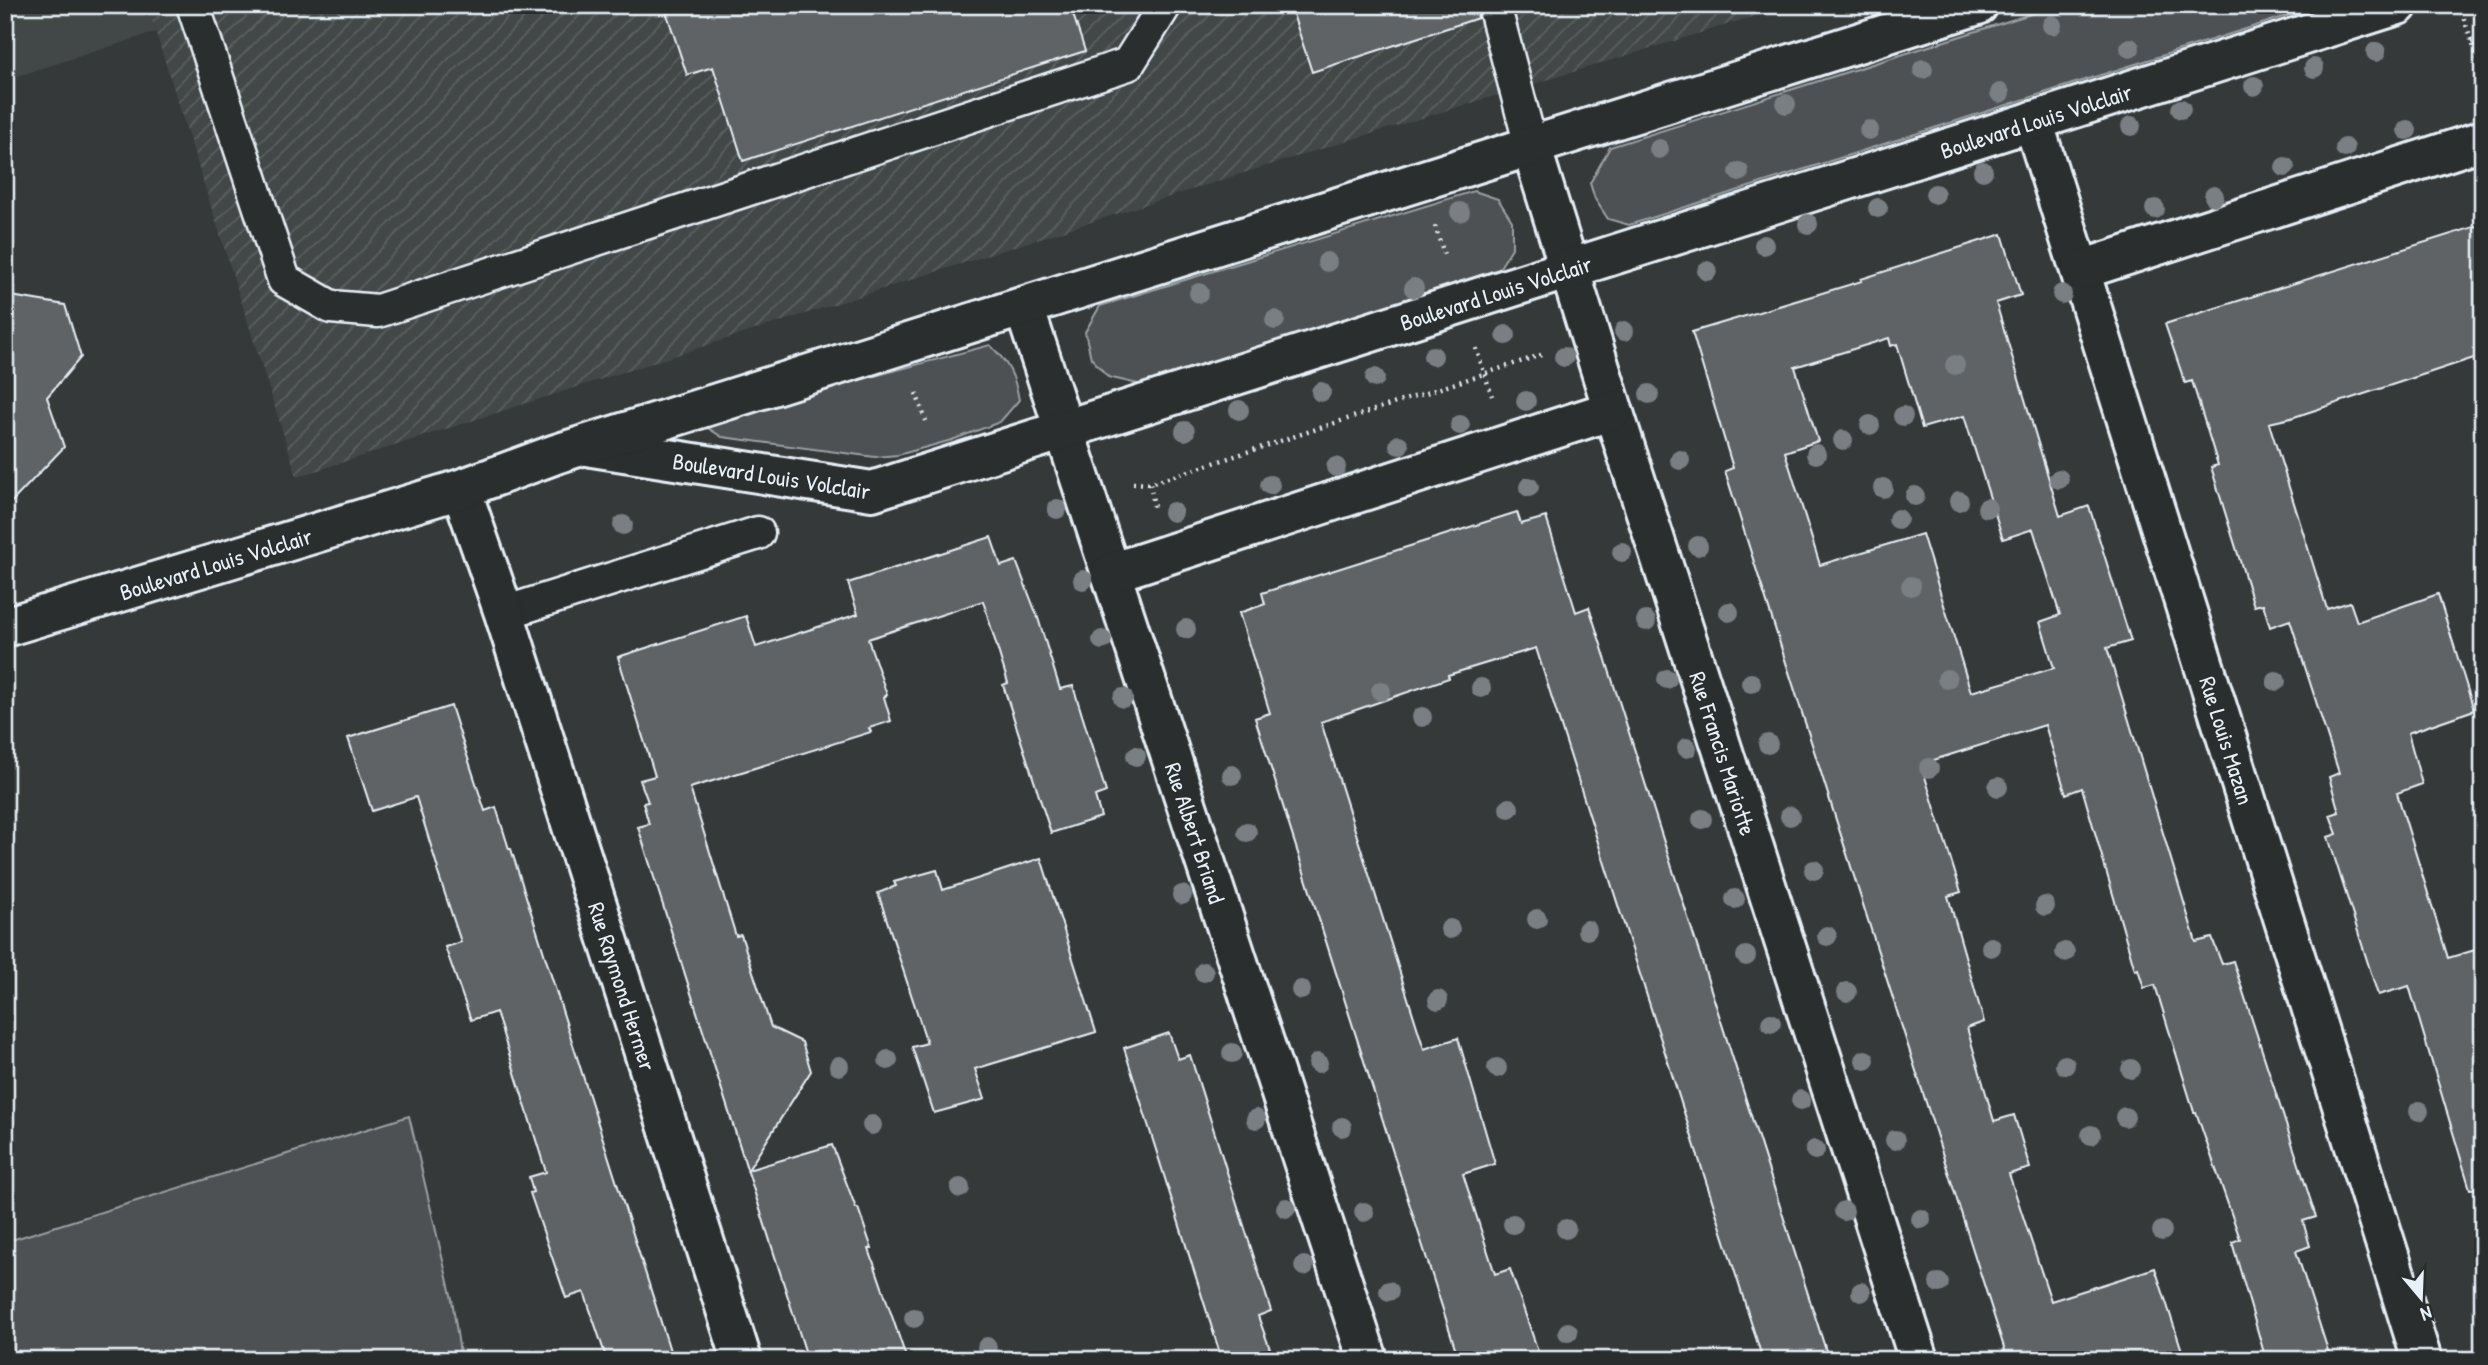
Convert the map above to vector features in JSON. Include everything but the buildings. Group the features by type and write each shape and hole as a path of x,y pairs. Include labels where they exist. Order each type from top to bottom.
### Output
{"street":[{"name":"Boulevard Louis Volclair","path":"5,626 461,489 556,454 1978,5"},
{"name":"Boulevard Louis Volclair","path":"585,446 872,491 2398,5"},
{"name":"Rue Louis Mazan","path":"2033,121 2422,1360"},
{"path":"2081,270 2483,141"},
{"name":"Rue Francis Mariotte","path":"1531,146 1613,410 1919,1360"},
{"name":"Rue Albert Briand","path":"1024,307 1368,1360"},
{"path":"1111,573 1613,410"},
{"name":"Rue Raymond Hermer","path":"461,489 504,613 742,1360"}],"lane":[{"path":"193,5 284,280 331,307 378,311 1128,64 1165,5"},
{"path":"1494,5 1531,146"},
{"path":"504,613 758,533"}],"path":[{"path":"2459,5 2483,73"},
{"path":"2471,42 2483,38"},
{"path":"1080,481 1150,484 1591,337"},
{"path":"901,346 941,469"}],"shaded area":[{"path":"5,5 147,5 156,32 5,80"},
{"path":"147,5 1791,5 1250,171 297,477"},
{"path":"2059,5 2321,5 1629,225 1608,219 1595,199 1590,183 1610,147"},
{"path":"1474,191 1498,199 1512,221 1512,248 1499,269 1142,385 1108,377 1091,358 1085,332 1100,306"},
{"path":"990,345 1010,370 1019,400 1000,422 952,440 898,455 875,457 722,437 700,423"},
{"path":"409,1116 452,1299 461,1360 5,1360 5,1242"}]}
